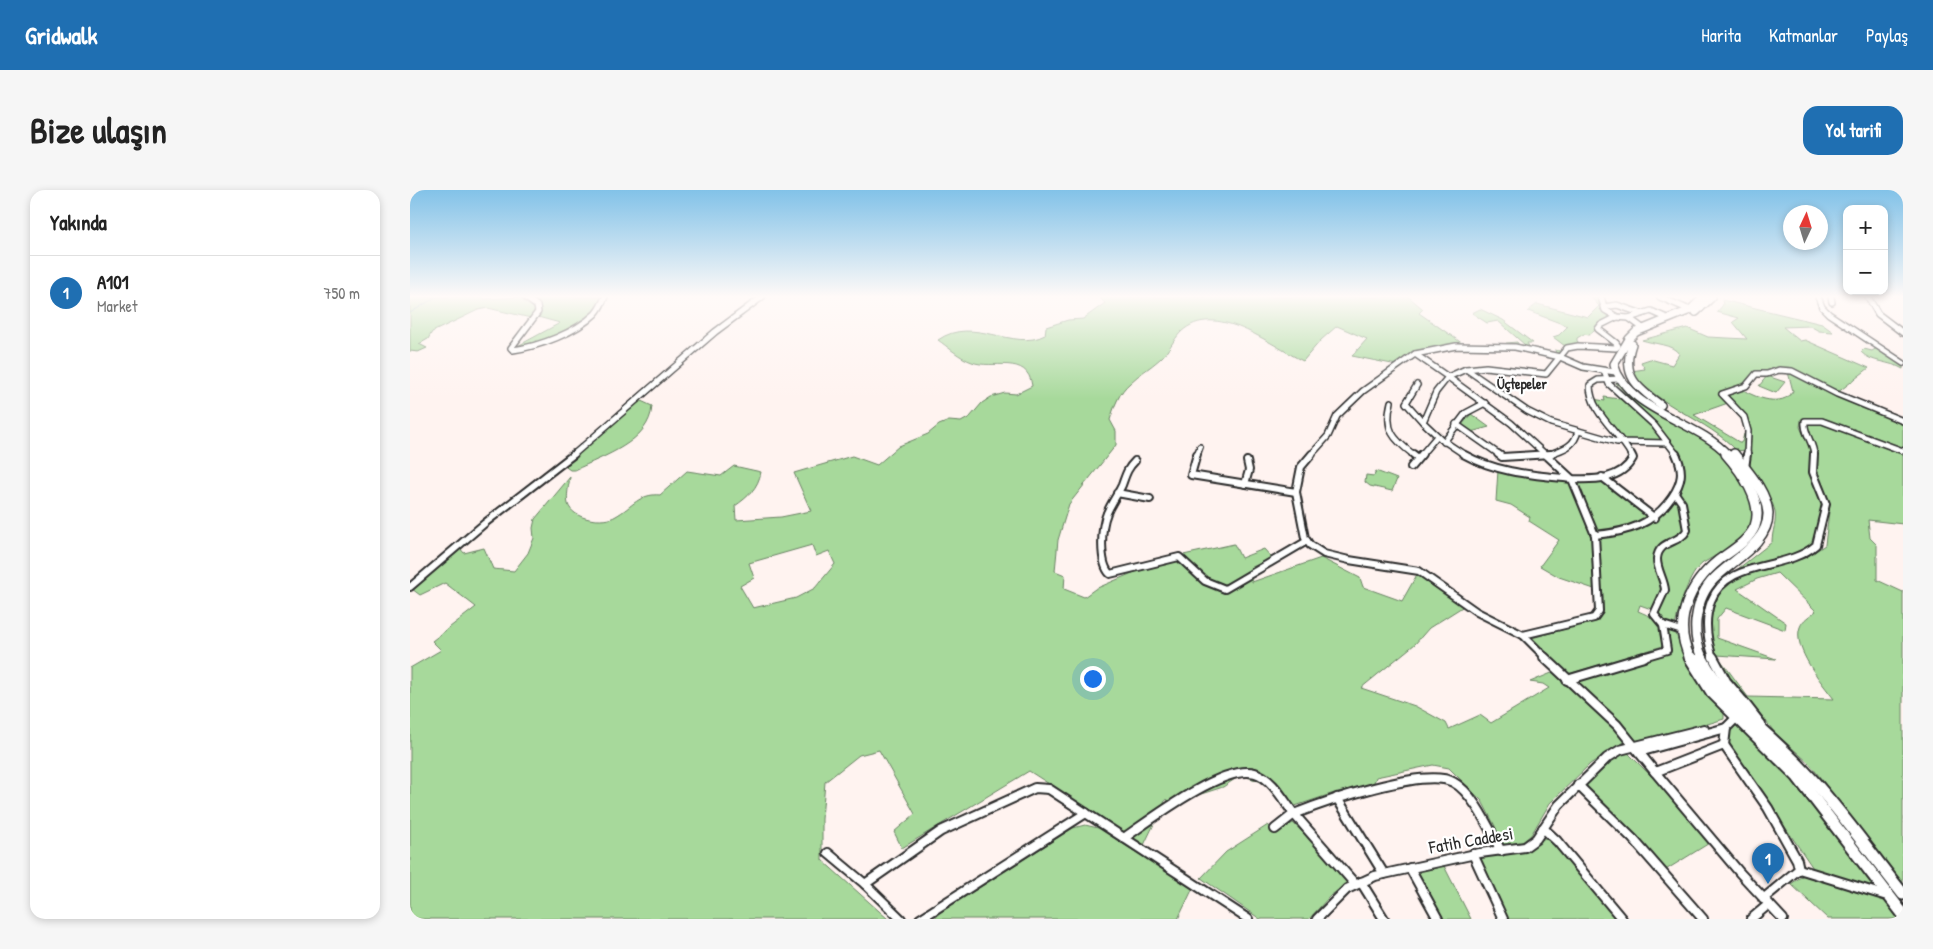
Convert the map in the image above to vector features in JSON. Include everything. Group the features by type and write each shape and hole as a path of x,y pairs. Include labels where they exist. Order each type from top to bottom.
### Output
{"main road":[{"path":"1640,331 1633,335 1620,348 1615,361 1617,375 1636,396 1690,426 1718,446 1736,466 1756,501 1758,511 1755,527 1742,543 1714,564 1698,580 1686,604 1682,631 1694,668 1736,708 1776,742 1812,778 1903,894"},
{"path":"1650,331 1634,340 1626,359 1626,368 1631,377 1652,399 1703,428 1734,453 1764,498 1768,515 1766,526 1755,544 1711,580 1700,600 1695,621 1696,638 1702,659 1714,679 1736,708 1798,777 1903,914"},
{"path":"1617,375 1631,377"}],"street":[{"path":"524,331 511,348 513,350 536,344 565,331"},
{"path":"410,588 485,523 578,451 716,331"},
{"path":"1423,422 1429,414 1431,401 1442,382 1448,377 1466,369 1486,366 1529,374 1546,374 1565,350 1574,346 1620,348 1617,343 1600,331"},
{"path":"1854,331 1903,363"},
{"path":"1617,375 1579,366 1560,357 1515,347 1472,346 1436,348 1414,354 1363,391 1338,416 1328,436 1301,467 1296,492 1300,519 1307,540 1316,550 1324,554 1349,560 1419,571 1477,612 1523,635 1567,680 1617,725 1654,772 1766,902 1783,919"},
{"path":"1414,354 1485,403 1522,432 1572,479 1595,535 1597,614 1594,618 1523,635"},
{"path":"1466,369 1536,416 1610,441 1668,443"},
{"path":"1745,468 1750,437 1745,420 1740,410 1722,394 1726,391 1746,386 1756,374 1782,370 1796,372 1837,394 1903,421"},
{"path":"1595,535 1638,527 1655,518 1681,482 1682,470 1668,443 1643,412 1609,384 1604,371"},
{"path":"1417,385 1406,404 1437,436 1464,456 1498,470 1572,479 1620,474 1630,467 1633,458 1625,443 1591,402 1589,386 1595,380 1617,375"},
{"path":"1391,402 1387,418 1389,432 1396,441 1418,458"},
{"path":"1444,442 1456,424 1466,414 1485,403"},
{"path":"1751,919 1800,869 1800,860 1724,745 1726,728 1736,708 1733,691 1714,661 1708,646 1706,623 1711,602 1720,585 1735,574 1789,559 1816,545 1826,504 1813,472 1814,448 1804,427 1805,421 1822,421 1903,451"},
{"path":"1456,424 1502,457 1546,456 1570,446 1576,440 1578,431"},
{"path":"1411,467 1437,436"},
{"path":"1200,447 1192,466 1191,475 1296,492"},
{"path":"1734,453 1747,452"},
{"path":"1135,461 1126,470 1106,515 1102,548 1105,569 1110,574 1179,557 1195,574 1208,583 1225,589 1307,540"},
{"path":"1244,484 1249,470 1247,461"},
{"path":"1602,477 1655,518"},
{"path":"1117,493 1150,499"},
{"path":"1567,680 1667,650 1663,625 1654,614 1664,596 1665,590 1656,563 1662,546 1683,536 1687,530 1682,503 1674,493"},
{"path":"1663,625 1682,631"},
{"path":"1637,749 1723,724 1736,708"},
{"path":"1637,749 1726,728"},
{"path":"1654,772 1724,745"},
{"name":"Fatih Caddesi","path":"1317,919 1340,894 1358,883 1384,874 1473,854 1520,849 1529,845 1558,805 1607,758 1620,750 1637,749"},
{"path":"1124,838 1184,797 1229,774 1241,771 1252,772 1268,781 1294,814 1358,883 1384,919"},
{"path":"1276,828 1294,814 1337,798 1431,778 1446,779 1453,782 1468,798 1501,851"},
{"path":"1578,785 1633,839 1703,919"},
{"path":"865,884 941,831 1035,788 1049,789 1248,919"},
{"path":"1337,798 1384,874"},
{"path":"920,919 1086,813"},
{"path":"1543,828 1557,841 1622,919"},
{"path":"828,853 865,884 901,919"},
{"path":"1473,854 1503,919"},
{"path":"1410,868 1438,919"},
{"path":"1800,869 1890,897"}],"green space":[{"path":"410,331 434,331 428,339 419,344 427,348 418,352 410,351"},
{"path":"545,331 565,331 547,339 514,348"},
{"path":"965,331 1020,339 1033,339 1045,335 1045,331 1183,331 1163,356 1133,380 1120,395 1110,420 1116,431 1116,445 1069,504 1058,540 1055,571 1065,575 1064,589 1084,597 1095,589 1165,559 1234,544 1241,558 1264,549 1272,558 1250,568 1252,582 1321,558 1360,578 1363,587 1402,601 1419,571 1467,604 1429,628 1415,644 1361,688 1415,706 1446,723 1449,729 1480,715 1491,723 1549,688 1543,684 1530,682 1554,672 1616,728 1624,739 1623,743 1590,764 1550,803 1531,835 1521,843 1505,845 1499,840 1496,828 1482,801 1449,768 1433,765 1376,777 1373,785 1337,792 1295,806 1279,788 1241,775 1223,787 1170,804 1166,799 1144,845 1029,771 902,848 894,832 915,814 879,750 859,755 825,782 822,819 822,860 888,919 410,919 410,668 441,650 432,641 476,607 445,583 420,595 412,589 459,547 464,553 484,548 493,569 514,571 528,553 534,538 533,528 535,519 570,477 567,494 568,504 576,514 589,519 604,520 611,518 642,498 660,495 687,471 721,476 734,466 761,472 758,483 752,492 735,506 736,520 781,517 811,511 794,473 852,456 877,465 899,446 928,434 939,425 949,421 961,422 970,417 982,403 991,397 1005,393 1016,394 1032,386 1029,376 1024,369 1017,366 972,362 938,340 951,333","holes":["812,545 816,556 829,551 835,564 815,588 796,598 753,608 740,586 754,578 749,563"]},
{"path":"1248,331 1331,331 1303,361"},
{"path":"1349,331 1445,331 1466,346 1421,352 1397,365 1352,356 1367,339"},
{"path":"1509,331 1517,331 1533,343 1527,343 1530,348 1509,347 1506,343 1517,342 1519,345 1525,345"},
{"path":"1563,331 1594,331 1589,335 1584,334 1577,338 1577,341 1582,345 1575,345 1559,355 1556,354 1555,350 1560,351 1565,346 1553,337"},
{"path":"1676,331 1694,331 1708,337 1747,339 1740,331 1788,331 1800,341 1805,340 1869,368 1837,393 1793,370 1755,373 1744,385 1720,392 1721,397 1728,403 1694,415 1739,442 1742,442 1744,434 1746,435 1745,450 1737,451 1711,430 1655,394 1642,384 1631,371 1645,369 1641,362 1650,359 1672,365 1679,354 1668,346 1642,340"},
{"path":"1877,348 1903,364 1903,369 1865,356 1861,352 1864,349 1872,351"},
{"path":"1788,372 1903,422 1903,450 1820,418 1801,419 1800,427 1810,448 1810,473 1822,502 1815,540 1807,548 1789,556 1734,572 1772,542 1775,511 1770,498 1751,468 1751,433 1748,422 1725,393 1742,389 1754,396 1769,400 1783,399 1793,391"},
{"path":"1767,376 1785,382 1776,393 1759,386"},
{"path":"1614,381 1620,384 1630,396 1699,436 1724,457 1746,489 1752,509 1752,519 1748,529 1739,539 1703,563 1693,574 1685,591 1675,626 1661,619 1657,611 1640,605 1638,611 1652,618 1658,624 1663,646 1565,675 1532,638 1598,620 1603,613 1603,592 1559,577 1540,566 1559,540 1529,521 1530,517 1511,505 1496,501 1498,470 1572,479 1602,477 1655,518 1666,507 1682,471 1668,443 1627,443 1595,406 1593,399 1605,401 1604,397 1628,400 1628,396"},
{"path":"639,400 652,406 649,419 634,438 611,453 575,470 570,470 563,465"},
{"path":"1471,414 1489,427 1471,432 1461,426"},
{"path":"1817,421 1903,452 1903,524 1868,520 1870,538 1877,545 1877,580 1903,592 1903,885 1809,763 1775,733 1759,712 1730,683 1711,649 1709,626 1721,589 1732,579 1747,573 1805,558 1825,545 1830,503 1815,471 1815,447 1808,433 1807,422","holes":["1777,573 1816,611 1801,624 1800,645 1816,675 1834,699 1748,697 1717,655 1776,659 1717,638 1717,619 1726,608 1785,630 1786,623 1737,589 1757,579"]},
{"path":"1376,471 1397,479 1392,491 1370,486 1365,482 1366,475 1374,476"},
{"path":"1668,630 1675,631 1688,667 1724,712 1724,719 1645,743 1639,743 1578,684 1579,681 1668,653 1671,650"},
{"path":"1736,725 1739,725 1783,766 1878,890 1815,871 1729,745 1729,731"},
{"path":"1627,752 1680,805 1711,842 1664,871 1584,786 1603,765"},
{"path":"1293,823 1325,853 1349,882 1330,896 1309,919 1260,919 1201,878 1226,852 1268,825 1277,833"},
{"path":"1085,825 1098,828 1193,888 1178,919 934,919 939,913 1073,828"},
{"path":"1548,836 1619,919 1506,919 1479,859 1483,856 1526,850"},
{"path":"1443,864 1471,919 1442,919 1418,877 1419,870"},
{"path":"1805,874 1874,894 1888,901 1903,919 1828,919 1791,884"}],"place":[{"name":"A101","path":"1768,884"}],"district":[{"name":"Üçtepeler","path":"1522,383"}]}
